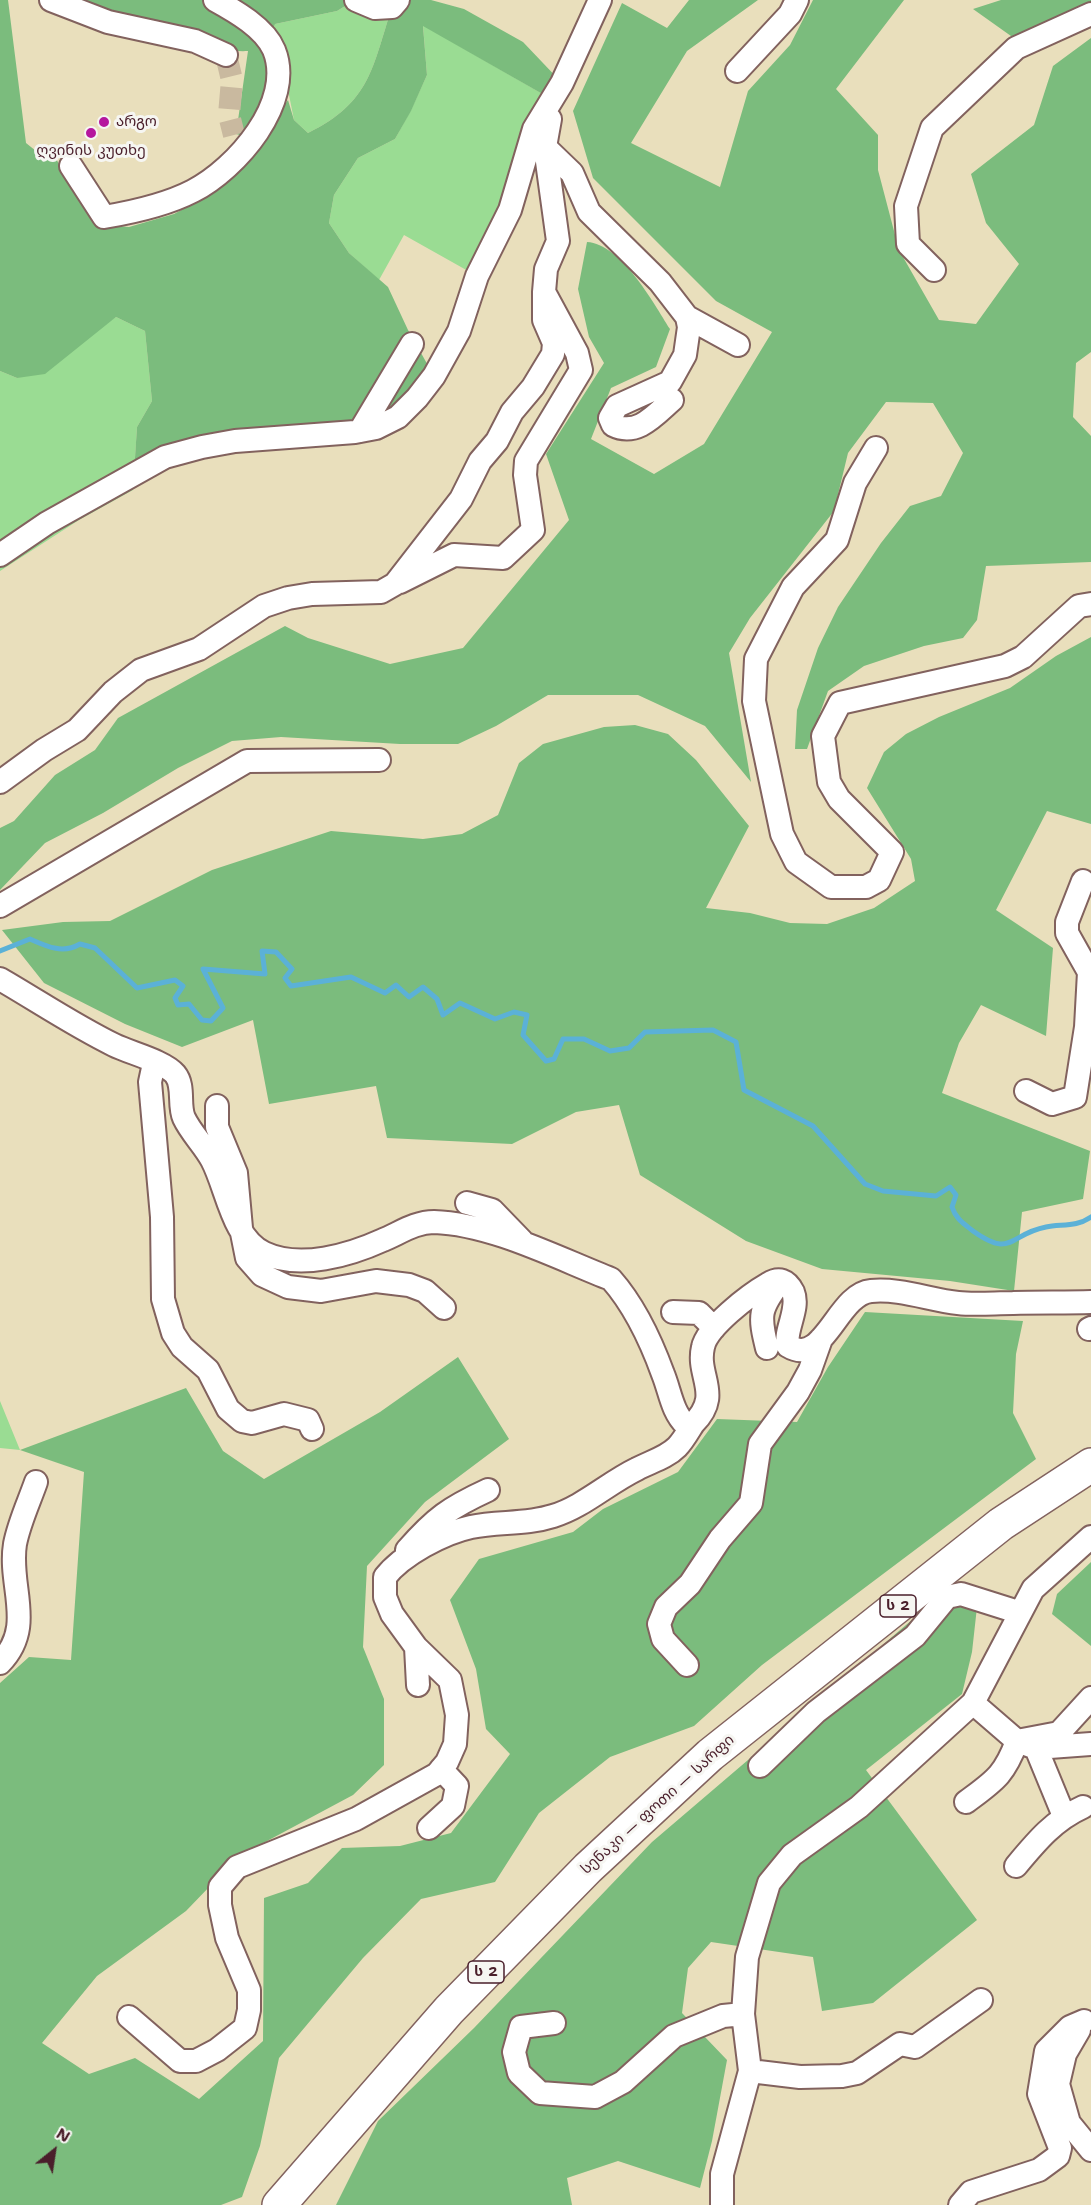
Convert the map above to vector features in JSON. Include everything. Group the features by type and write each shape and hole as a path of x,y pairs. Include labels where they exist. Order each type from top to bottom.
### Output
{"highway":[{"name":"სენაკი — ფოთი — სარფი","path":"279,2205 449,2010 588,1868 710,1755 1001,1524 1091,1465"}],"street":[{"path":"51,0 108,22 195,41 226,55"},
{"path":"71,166 105,217 139,211 192,191 225,171 240,140 269,111 278,67 274,49 265,35 215,0"},
{"path":"356,0 375,8 392,7 399,0"},
{"path":"737,70 790,14 797,0"},
{"path":"0,555 47,523 165,458 202,447 235,441 360,431 376,428 398,417 434,376 459,331 477,276 510,210 534,129 553,100 595,5"},
{"path":"934,270 908,244 906,206 932,128 1016,48 1091,14"},
{"path":"395,585 461,499 480,461 497,441 512,412 533,387 553,354 554,343 544,320 544,291 546,269 558,240 544,147 553,100"},
{"path":"544,147 572,173 589,213 660,282 687,317 738,345"},
{"path":"0,782 77,730 113,692 141,670 199,649 264,606 288,598 312,594 381,592 454,555 503,558 533,530 525,475 526,461 581,370 577,353 544,291"},
{"path":"672,400 647,422 631,430 613,425 610,418 617,406 670,382 685,355 689,327 687,317"},
{"path":"360,431 412,344"},
{"path":"876,448 855,483 837,540 794,587 756,659 753,701 782,834 796,862 831,887 866,887 879,880 892,852 839,799 829,782 823,736 840,703 1005,666 1023,657 1079,606 1091,604"},
{"path":"0,534 47,523"},
{"path":"0,906 247,761 379,760"},
{"path":"1026,1092 1052,1104 1075,1097 1089,1029 1089,972 1067,933 1067,922 1083,881"},
{"path":"0,979 114,1045 160,1065 176,1075 183,1117 212,1160 241,1228 249,1241 264,1253 287,1258 313,1259 339,1255 383,1241 413,1225 434,1222 488,1232 526,1245 610,1279 616,1285 645,1334 663,1373 678,1418 686,1425 693,1424"},
{"path":"0,993 85,1029"},
{"path":"160,1065 153,1068 150,1082 162,1217 163,1299 173,1334 182,1347 208,1370 228,1409 242,1421 252,1422 284,1414 308,1420 312,1430"},
{"path":"217,1106 217,1128 236,1173 241,1228 247,1258 262,1275 288,1287 321,1292 376,1281 409,1285 425,1291 444,1308"},
{"path":"467,1203 492,1210 526,1245"},
{"path":"396,1563 430,1543 468,1527 516,1524 554,1516 595,1496 636,1469 654,1462 676,1448 699,1418 706,1400 709,1388 700,1360 707,1335 757,1291 774,1280 782,1280 788,1284 794,1295 792,1322 786,1339 788,1346 798,1352 806,1351 821,1339 854,1297 869,1290 960,1304 1091,1302"},
{"path":"767,1348 760,1318 766,1299 782,1280"},
{"path":"673,1312 699,1313 714,1328"},
{"path":"687,1665 663,1639 659,1624 666,1607 690,1584 720,1539 751,1503 760,1444 798,1392 810,1370 821,1339"},
{"path":"0,1663 16,1642 19,1629 15,1543 36,1482"},
{"path":"129,2017 180,2061 196,2061 217,2050 245,2028 249,2010 249,1990 227,1938 220,1905 220,1887 237,1867 356,1819 411,1790 441,1769 455,1744 457,1715 450,1680 416,1647 392,1614 386,1597 385,1577 432,1522 451,1507 488,1490"},
{"path":"722,2205 722,2174 750,2072 743,2014 747,1957 769,1883 792,1855 859,1807 973,1703 1018,1612 1033,1589 1091,1538"},
{"path":"760,1766 816,1712 915,1636 947,1597 961,1594 1018,1612"},
{"path":"416,1647 418,1685"},
{"path":"966,1802 997,1778 1026,1745 1059,1733 1091,1698"},
{"path":"973,1703 1026,1745 1073,1811 1041,1836 1016,1866"},
{"path":"1026,1745 1091,1744"},
{"path":"429,1828 453,1806 457,1786 441,1769"},
{"path":"750,2072 800,2077 842,2076 857,2073 900,2044 915,2047 981,2000"},
{"path":"554,2023 521,2027 514,2052 519,2073 540,2093 595,2097 623,2082 674,2036 723,2016 743,2014"},
{"path":"1087,2014 1065,2054 1058,2084 1069,2123 1091,2150"},
{"path":"960,2205 971,2193 1039,2170 1058,2156 1060,2148 1039,2094 1046,2051 1087,2014"}],"green space":[{"path":"0,0 8,0 26,143 41,155 55,157 94,224 129,227 174,214 198,201 236,172 288,100 294,120 308,133 345,109 357,96 366,81 392,7 398,0 431,0 464,9 523,42 562,83 553,100 423,26 427,75 411,111 395,139 358,158 334,195 329,223 349,253 388,287 408,330 434,376 398,417 271,438 134,473 137,427 152,401 145,331 116,317 45,374 17,378 0,371"},
{"path":"80,0 355,0 337,11 275,24 266,53 270,78 262,106 244,136 236,134 248,51 210,47 141,24"},
{"path":"355,0 392,7 373,66 357,96 345,109 308,133 294,120 285,75 266,53 275,24 337,11"},
{"path":"689,0 758,0 687,51 631,143 720,187 748,91 790,45 813,0 904,0 836,89 878,135 878,170 899,250 939,320 976,324 1019,264 986,223 971,174 1034,125 1053,66 1091,38 1091,352 1076,363 1073,417 1091,436 1091,562 986,566 977,620 963,638 924,646 864,666 828,691 807,749 795,749 797,710 818,648 838,607 881,543 910,506 941,496 963,453 933,403 886,402 848,453 834,511 750,618 729,653 751,782 705,726 638,695 548,695 496,726 458,744 400,744 281,737 232,741 178,768 103,813 45,843 0,890 0,828 14,821 55,775 95,750 118,718 285,626 308,638 390,664 463,648 569,520 546,454 604,363 589,337 578,289 587,242 600,245 624,263 670,329 656,367 611,388 591,439 654,474 704,444 772,332 716,301 593,178 573,111 622,3 667,28"},
{"path":"1001,0 1091,0 1091,3 1067,12 1018,41 973,9"},
{"path":"423,25 553,100 477,276 404,235 379,280 349,253 329,223 334,195 358,158 395,139 411,110 427,75"},
{"path":"116,317 145,331 152,401 137,427 133,490 79,520 0,571 0,371 17,378"},
{"path":"1091,637 1091,824 1047,811 996,910 1053,948 1046,1036 981,1005 959,1043 942,1093 1090,1151 1083,1199 1022,1212 1014,1291 950,1281 822,1269 746,1241 640,1175 619,1105 576,1112 512,1144 387,1138 376,1086 269,1104 253,1020 182,1047 125,1024 44,983 2,930 63,922 110,921 212,870 331,831 423,839 462,834 498,815 519,763 543,744 604,727 635,725 668,734 696,760 749,826 706,908 750,913 790,923 827,924 874,908 915,881 911,859 867,788 884,752 906,734 939,717 1010,688 1056,656"},
{"path":"865,1312 1023,1321 1016,1354 1013,1413 1036,1459 762,1665 694,1726 610,1757 539,1813 495,1882 421,1899 363,1958 279,2058 260,2146 242,2197 221,2205 0,2205 0,1683 29,1657 71,1660 84,1472 20,1450 186,1388 223,1451 264,1479 380,1412 458,1357 509,1439 425,1502 367,1566 363,1647 384,1699 384,1765 353,1795 239,1856 186,1911 97,1976 42,2043 89,2074 135,2058 199,2099 263,2041 264,1898 308,1883 342,1848 400,1846 451,1833 510,1754 486,1729 476,1669 450,1600 479,1559 573,1532 603,1509 678,1472 717,1419 797,1422 828,1367"},
{"path":"0,1401 20,1450 0,1448"},
{"path":"1091,1562 1091,1646 1052,1614 1057,1594"},
{"path":"954,1584 979,1589 972,1652 962,1694 866,1770 977,1920 873,2003 822,2011 813,1957 711,1942 688,1968 682,2013 727,2060 712,2141 700,2188 618,2161 567,2178 572,2205 336,2205 378,2121 474,2028 652,1842"}],"waterway":[{"path":"0,951 30,939 61,949 80,944 95,948 137,988 175,980 183,986 175,998 178,1005 189,1004 202,1020 211,1021 223,1008 203,969 265,974 262,951 276,952 292,969 285,978 291,986 351,977 385,993 396,985 409,997 423,987 437,999 443,1015 460,1003 495,1019 514,1012 527,1015 523,1035 546,1061 554,1059 563,1039 584,1039 610,1051 629,1048 645,1032 713,1030 736,1042 744,1090 813,1126 865,1184 883,1191 936,1196 950,1187 956,1195 952,1207 958,1218 973,1231 996,1243 1003,1244 1034,1230 1075,1224 1091,1217"}],"tunnel":[{"path":"226,55 232,80 229,115 234,135"}],"place":[{"name":"არგო","path":"104,122"},
{"name":"ღვინის კუთხე","path":"91,133"}]}
